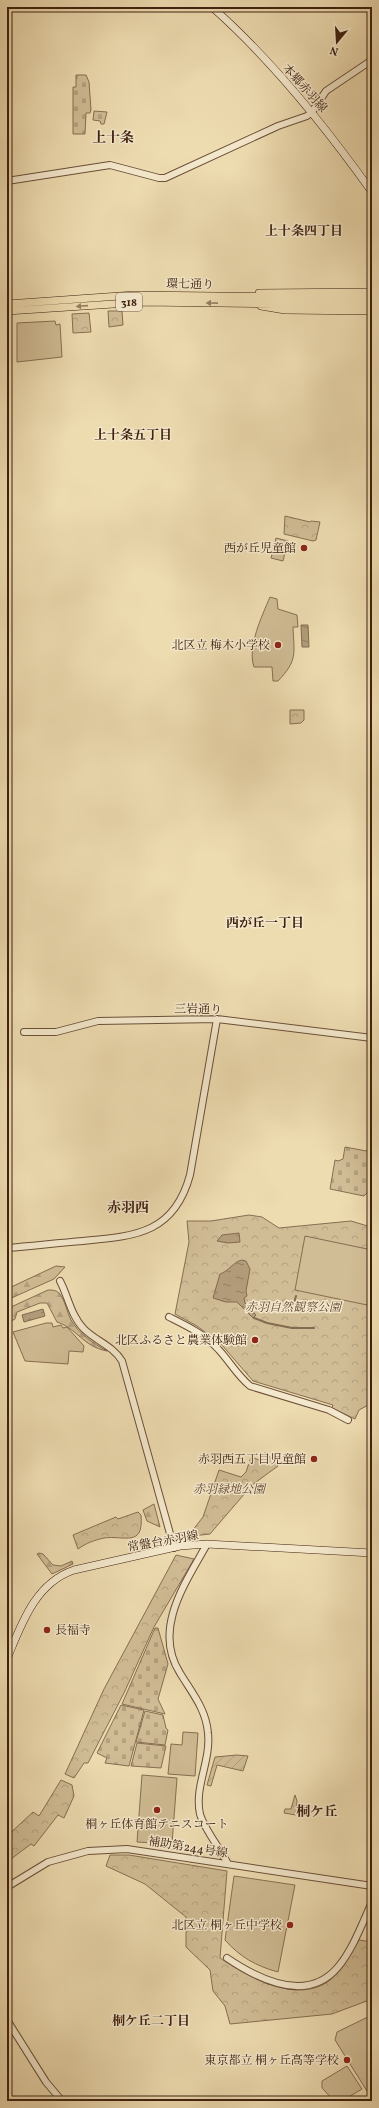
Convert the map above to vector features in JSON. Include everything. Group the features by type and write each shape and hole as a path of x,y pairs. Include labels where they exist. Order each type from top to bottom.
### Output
{"main road":[{"name":"本郷赤羽線","path":"212,7 236,30 312,112 372,192"},
{"path":"372,292 259,292 250,300 269,309 372,311"},
{"name":"環七通り","path":"7,304 134,295 250,300 349,302 372,305"},
{"name":"環七通り","path":"349,302 372,298"},
{"name":"環七通り","path":"7,312 125,303 250,300"},
{"name":"常盤台赤羽線","path":"7,1659 26,1614 51,1583 64,1573 174,1548 207,1544 372,1553"}],"street":[{"path":"7,181 110,166 159,178 165,178 278,126 307,116 312,112 326,91 372,60"},
{"path":"7,1248 66,1243 136,1234 158,1224 177,1205 184,1193 190,1175 217,1019"},
{"name":"三岩通り","path":"24,1032 56,1032 98,1021 217,1019 372,1038"},
{"path":"60,1281 79,1324 115,1352 122,1361 170,1542 174,1548"},
{"path":"169,1317 190,1327 218,1348 241,1379 250,1386 329,1410 348,1420"},
{"path":"207,1544 176,1600 171,1619 171,1648 174,1663 197,1698 205,1715 209,1753 198,1800 200,1813 203,1824 220,1847 228,1864"},
{"name":"補助第244号線","path":"7,1887 48,1862 72,1854 106,1849 128,1849 372,1886"},
{"path":"227,1958 260,1978 297,1986 315,1983 337,1968 347,1954 372,1902"},
{"path":"7,2020 43,2077 62,2101"}],"green space":[{"path":"76,75 86,75 89,82 91,110 90,113 86,113 85,134 73,134 73,87 76,87"},
{"path":"94,111 107,112 104,124 101,124 100,121 93,120"},
{"path":"108,311 122,311 123,325 109,327"},
{"path":"89,313 91,332 73,333 72,314"},
{"path":"55,321 56,325 60,324 62,357 17,362 17,323"},
{"path":"285,516 310,522 320,522 316,540 313,541 284,534"},
{"path":"276,538 288,541 283,561 271,558"},
{"path":"270,597 277,599 278,609 297,615 298,627 293,627 294,650 292,662 278,681 273,681 272,667 254,667 252,659 252,650 256,632"},
{"path":"290,710 304,710 304,720 301,723 290,724"},
{"path":"345,1147 372,1152 372,1171 367,1193 364,1196 330,1189 335,1160 338,1161 343,1159"},
{"name":"赤羽自然観察公園","path":"249,1215 262,1217 279,1228 351,1221 371,1227 372,1222 372,1403 359,1410 355,1419 332,1408 333,1405 253,1381 221,1344 197,1326 175,1314 189,1242 187,1221 211,1221"},
{"path":"305,1236 372,1250 372,1306 295,1290"},
{"path":"56,1266 65,1267 54,1279 7,1300 7,1289"},
{"path":"48,1290 59,1293 63,1299 71,1320 78,1330 107,1351 92,1345 64,1325 57,1322 47,1303 40,1303 17,1312 15,1319 7,1323 7,1311 11,1307"},
{"path":"46,1323 52,1323 53,1327 61,1325 63,1328 67,1327 84,1346 83,1352 69,1351 68,1364 25,1361 13,1332"},
{"name":"赤羽緑地公園","path":"265,1452 278,1466 252,1485 210,1534 192,1536 192,1531 203,1517 219,1470 241,1477 246,1472 251,1457 262,1461"},
{"path":"154,1504 160,1527 147,1521 143,1510"},
{"path":"138,1512 141,1515 141,1525 136,1536 131,1538 104,1538 91,1542 78,1549 73,1535 116,1517 118,1519"},
{"path":"37,1554 43,1554 53,1565 61,1566 72,1561 73,1564 52,1574"},
{"path":"176,1555 194,1559 154,1627 124,1693 88,1763 84,1763 74,1778 65,1774 104,1689"},
{"path":"155,1628 158,1628 168,1664 158,1699 165,1714 122,1704"},
{"path":"121,1705 144,1710 129,1766 105,1763 107,1758 97,1753"},
{"path":"145,1711 163,1715 166,1728 168,1730 165,1745 136,1742"},
{"path":"183,1732 198,1733 195,1776 168,1774 171,1744 182,1745"},
{"path":"137,1743 166,1746 161,1768 131,1766"},
{"path":"237,1755 248,1756 243,1771 217,1765 211,1786 207,1785 215,1757"},
{"name":"桐ヶ丘体育館テニスコート","path":"142,1775 177,1778 172,1844 137,1842"},
{"path":"61,1780 72,1785 74,1796 64,1818 58,1815 34,1846 31,1844 7,1862 7,1836 33,1812 39,1816"},
{"path":"295,1795 297,1801 296,1815 284,1813 285,1809 291,1809"},
{"path":"110,1855 129,1855 227,1871 220,1958 244,1973 274,1986 303,1990 317,1987 330,1980 339,1972 359,1940 372,1942 372,1999 332,2014 230,2024 225,2006 213,1991 210,1970 186,1947 186,1917 145,1884 106,1866"},
{"path":"234,1876 295,1885 278,1972 249,1960 225,1940"},
{"path":"372,2015 372,2090 367,2091 335,2040 337,2032"},
{"path":"347,2066 362,2089 342,2101 334,2101 322,2088 322,2081"}],"water":[{"path":"301,625 308,625 309,647 302,647"},
{"path":"239,1233 240,1242 228,1243 217,1241 222,1235"},
{"path":"242,1260 246,1261 250,1269 246,1291 247,1296 244,1298 245,1303 256,1315 253,1318 237,1302 226,1302 213,1298 220,1274"},
{"path":"43,1309 45,1316 24,1322 22,1315"}],"waterway":[{"path":"292,1310 296,1296"},
{"path":"254,1318 267,1323 292,1328 314,1328"}],"place":[{"name":"西が丘児童館","path":"304,548"},
{"name":"北区立 梅木小学校","path":"278,645"},
{"name":"北区ふるさと農業体験館","path":"255,1340"},
{"name":"赤羽西五丁目児童館","path":"314,1459"},
{"name":"長福寺","path":"47,1630"},
{"name":"桐ヶ丘体育館テニスコート","path":"157,1810"},
{"name":"北区立 桐ヶ丘中学校","path":"290,1925"},
{"name":"東京都立 桐ヶ丘高等学校","path":"347,2060"}],"district":[{"name":"上十条","path":"113,137"},
{"name":"上十条四丁目","path":"304,230"},
{"name":"上十条五丁目","path":"133,434"},
{"name":"西が丘一丁目","path":"265,922"},
{"name":"赤羽西","path":"128,1207"},
{"name":"桐ケ丘","path":"317,1811"},
{"name":"桐ケ丘二丁目","path":"151,2020"}]}
